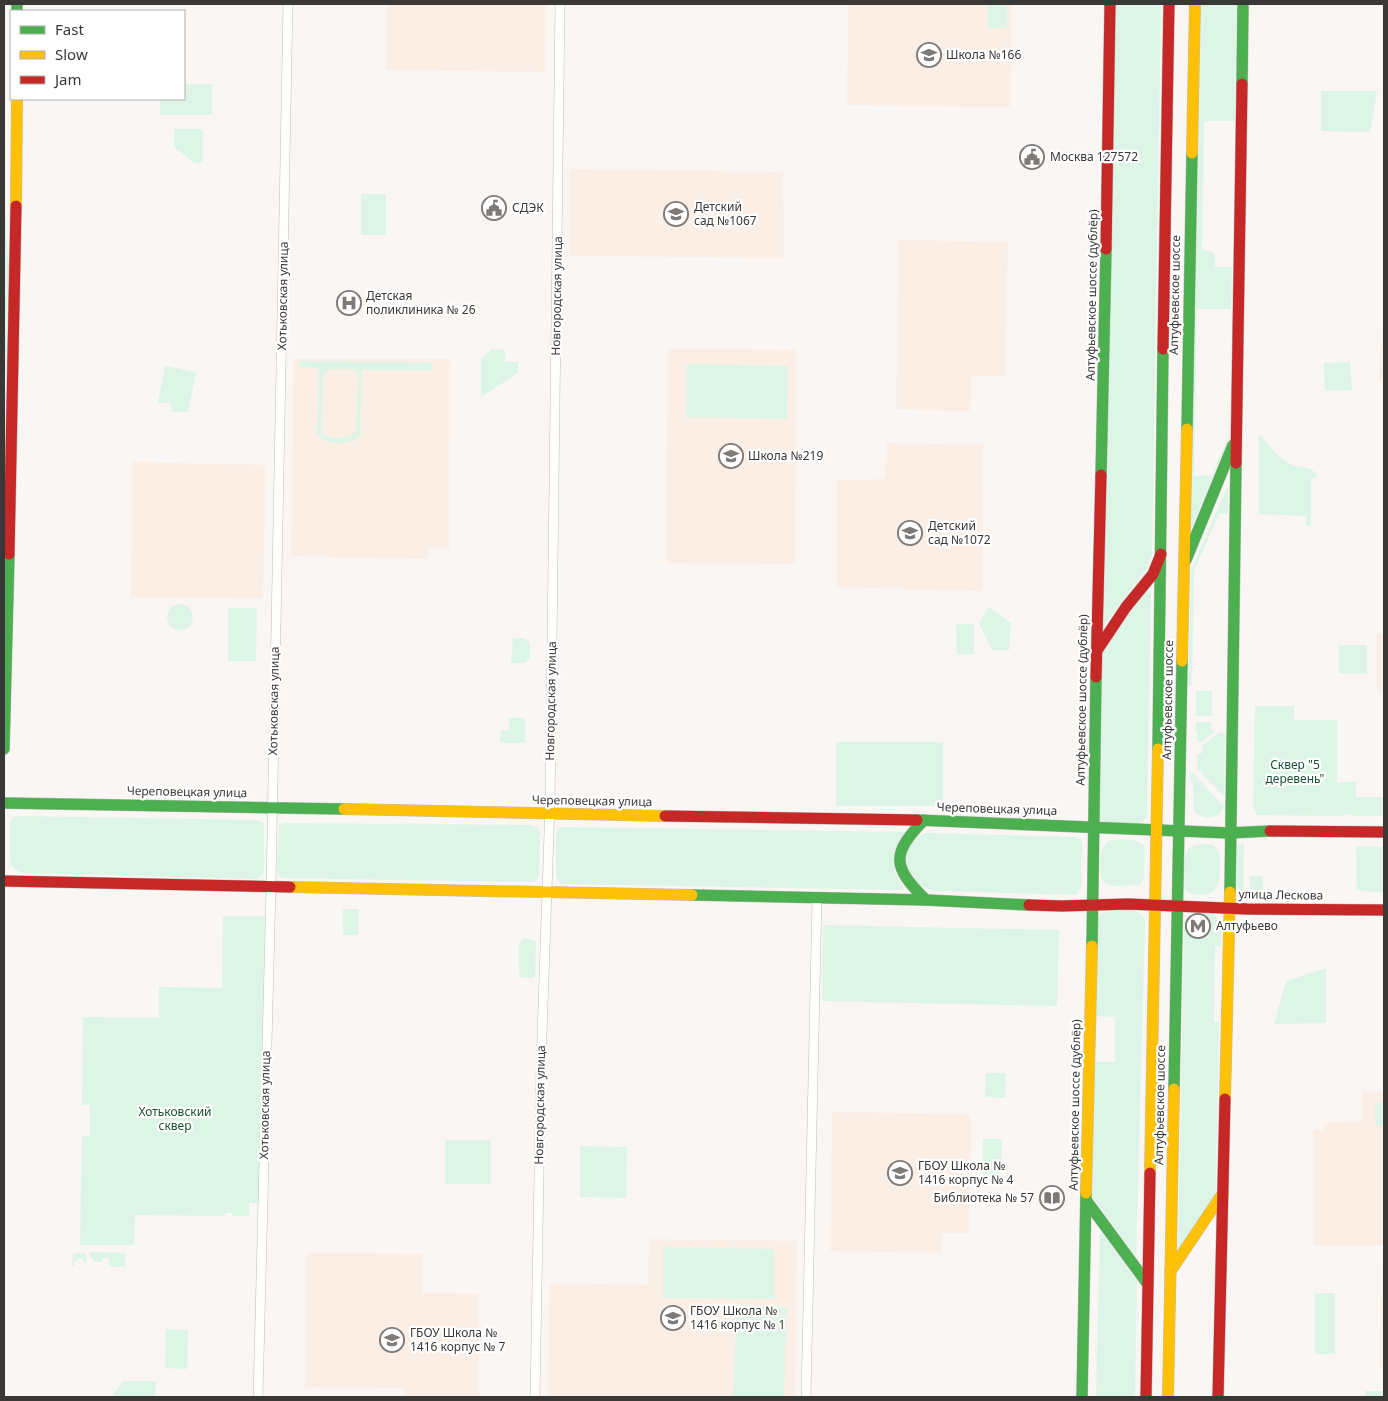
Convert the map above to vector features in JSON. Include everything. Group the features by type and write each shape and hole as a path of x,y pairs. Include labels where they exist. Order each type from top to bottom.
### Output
{"main road":[{"name":"Алтуфьевское шоссе (дублёр)","path":"1082,1397 1105,346 1110,4"},
{"name":"Алтуфьевское шоссе","path":"1146,1397 1162,550 1164,268 1169,4"},
{"name":"Алтуфьевское шоссе","path":"1168,1397 1195,4"},
{"path":"1218,1397 1243,4"},
{"path":"4,749 17,100"},
{"path":"1185,564 1236,438"},
{"path":"1097,651 1126,608 1154,574 1162,550"},
{"name":"Череповецкая улица","path":"4,803 924,820 1180,831"},
{"path":"924,820 906,840 899,863 906,880 926,900"},
{"path":"1180,831 1229,833 1247,830 1384,832"},
{"path":"4,881 926,900 1003,904 1178,906"},
{"name":"улица Лескова","path":"1178,906 1384,910"},
{"path":"1170,1272 1223,1193"},
{"path":"1086,1200 1147,1282"}],"street":[{"name":"Хотьковская улица","path":"258,1397 271,887 288,4"},
{"name":"Новгородская улица","path":"535,1397 549,814 560,4"},
{"path":"806,1397 817,898"}],"shaded area":[{"path":"387,4 546,4 545,72 386,70"},
{"name":"Школа №166","path":"848,4 1011,4 1010,107 847,105"},
{"name":"Детский сад №1067","path":"570,169 783,172 784,258 569,256"},
{"path":"899,240 1008,242 1005,376 971,376 970,411 896,409"},
{"path":"1384,306 1384,384 1379,378"},
{"name":"Школа №219","path":"668,349 796,350 795,564 666,563"},
{"path":"294,359 450,359 449,549 429,548 428,559 291,556"},
{"name":"Детский сад №1072","path":"887,443 983,445 982,591 837,587 837,480 885,479"},
{"path":"132,462 266,465 263,598 131,597"},
{"path":"1376,633 1384,634 1384,692 1376,687"},
{"path":"1363,1091 1384,1092 1384,1245 1313,1245 1313,1130 1324,1130 1325,1123 1363,1121"},
{"name":"ГБОУ Школа № 1416 корпус № 4","path":"832,1112 971,1114 969,1233 942,1233 941,1253 830,1251"},
{"name":"ГБОУ Школа № 1416 корпус № 1","path":"649,1239 797,1241 795,1397 548,1397 550,1283 648,1285"},
{"name":"ГБОУ Школа № 1416 корпус № 7","path":"306,1253 423,1254 423,1293 479,1294 479,1397 404,1397 404,1388 305,1387"},
{"path":"1382,1261 1384,1261 1384,1366 1380,1366"}],"green space":[{"path":"988,4 1007,4 1007,28 988,28"},
{"path":"1114,4 1161,4 1152,554 1146,570 1104,625"},
{"path":"1201,4 1237,4 1235,121 1204,121 1202,249 1212,252 1215,256 1215,267 1232,267 1231,309 1197,309 1194,476 1212,475 1228,436 1229,438 1191,529"},
{"path":"185,84 212,84 212,115 160,115 160,100 185,100"},
{"path":"1321,91 1377,91 1370,132 1321,131"},
{"path":"174,129 203,129 203,163 195,163 174,147"},
{"path":"361,194 386,194 386,235 361,235"},
{"path":"4,217 6,218 9,265 6,333 9,343 4,388"},
{"path":"492,349 505,350 505,362 518,362 518,373 481,397 481,359"},
{"path":"300,361 432,363 432,370 362,370 360,434 345,443 332,443 317,434 319,368 300,367","holes":["330,369 352,369 358,375 356,429 350,436 341,438 330,437 322,433 323,376"]},
{"path":"1350,362 1352,390 1325,391 1324,363"},
{"path":"687,364 788,366 787,419 686,417"},
{"path":"165,366 196,372 188,412 172,412 171,403 158,403"},
{"path":"4,388 7,397 4,407"},
{"path":"1259,434 1284,460 1295,466 1312,470 1316,474 1317,478 1311,478 1311,526 1306,526 1306,516 1259,514"},
{"path":"1228,485 1228,514 1219,514 1194,571 1192,685 1188,685 1191,570"},
{"path":"1145,590 1149,590 1151,593 1147,816 1142,823 1107,823 1100,820 1099,816 1102,652"},
{"path":"180,604 189,608 193,617 189,626 180,630 171,626 167,617 171,608"},
{"path":"989,607 1011,623 1009,650 992,650 979,623"},
{"path":"228,608 257,608 256,661 228,661"},
{"path":"956,624 974,624 974,654 957,655"},
{"path":"513,638 524,638 530,643 530,658 524,663 511,663"},
{"path":"1339,645 1367,645 1367,674 1339,673"},
{"path":"1196,691 1212,691 1212,716 1196,716"},
{"name":"Сквер \"5 деревень\"","path":"1255,706 1294,706 1294,720 1337,720 1337,783 1356,781 1356,797 1384,797 1384,816 1352,816 1351,814 1344,814 1344,816 1257,815 1253,807"},
{"path":"509,718 525,718 525,743 500,743 501,730 509,730"},
{"path":"1197,722 1211,722 1211,729 1215,731 1202,742 1197,741 1197,731 1195,729"},
{"path":"1220,732 1225,733 1224,796 1197,768 1197,755 1202,753 1202,746"},
{"path":"836,742 943,742 943,806 836,806"},
{"path":"1190,773 1193,773 1224,805 1220,814 1206,817 1194,811 1193,785"},
{"path":"17,816 257,820 263,823 264,826 264,873 258,879 22,873 14,869 10,861 10,824 12,818"},
{"path":"284,823 532,825 538,828 540,832 539,875 537,880 532,882 281,878 277,872 279,825"},
{"path":"558,828 906,832 897,847 894,861 897,875 905,890 562,884 556,876 556,835"},
{"path":"925,833 1076,837 1081,840 1082,844 1081,887 1076,895 935,891 926,888 912,880 906,862 906,855 911,844 916,838"},
{"path":"1110,840 1134,840 1145,847 1144,878 1139,885 1111,886 1103,882 1100,865 1101,853 1106,843"},
{"path":"1244,842 1243,895 1238,893 1237,890 1237,848 1238,845"},
{"path":"1211,844 1217,849 1220,857 1218,884 1213,891 1203,895 1191,893 1186,890 1184,883 1185,855 1189,848"},
{"path":"1356,846 1384,847 1384,893 1357,890"},
{"path":"1250,876 1263,876 1263,894 1250,896"},
{"path":"343,909 359,909 358,935 343,935"},
{"path":"1110,909 1134,911 1139,913 1145,920 1136,1257 1091,1195 1094,1062 1115,1062 1115,1017 1095,1016 1097,921 1101,914"},
{"path":"1199,911 1212,913 1222,922 1221,946 1215,946 1214,1022 1219,1022 1216,1190 1215,1197 1178,1249 1184,921"},
{"name":"Хотьковский сквер","path":"223,916 265,916 258,1203 249,1203 249,1216 232,1216 232,1213 225,1213 225,1216 135,1215 134,1245 80,1245 82,1136 90,1136 90,1105 82,1105 83,1017 159,1018 159,987 222,988"},
{"path":"823,925 1059,930 1057,1006 822,1001"},
{"path":"526,938 535,941 536,944 535,976 533,978 521,977 519,973 519,944"},
{"path":"1326,968 1326,1023 1274,1024 1286,981"},
{"path":"986,1073 1006,1073 1005,1098 985,1097"},
{"path":"1375,1103 1384,1103 1384,1125 1375,1125"},
{"path":"983,1139 1002,1139 1001,1176 983,1176"},
{"path":"445,1140 491,1140 491,1184 445,1184"},
{"path":"580,1146 627,1147 626,1198 580,1197"},
{"path":"1100,1230 1137,1281 1135,1397 1096,1397"},
{"path":"663,1247 774,1249 774,1299 663,1298"},
{"path":"89,1252 125,1253 125,1267 109,1267 109,1258 102,1258 102,1262 94,1262"},
{"path":"85,1253 87,1262 83,1262 83,1259 78,1259 74,1266 72,1266 73,1254"},
{"path":"1315,1293 1335,1293 1335,1354 1315,1354"},
{"path":"737,1305 787,1307 784,1397 733,1397"},
{"path":"166,1329 188,1330 187,1369 165,1368"},
{"path":"124,1381 156,1381 155,1397 111,1397"},
{"path":"1365,1391 1384,1391 1384,1397 1365,1397"}],"traffic: fast":[{"path":"17,4 17,10"},
{"path":"1242,84 1243,4"},
{"path":"1187,429 1192,153"},
{"path":"1101,475 1106,249"},
{"path":"1158,749 1163,349"},
{"path":"1186,560 1233,445"},
{"path":"1230,892 1236,463"},
{"path":"4,749 9,554"},
{"path":"1174,1089 1182,661"},
{"path":"1092,946 1096,677"},
{"path":"4,803 344,809"},
{"path":"917,820 1229,833 1270,831"},
{"path":"924,820 906,842 901,852 900,860 907,878 926,900"},
{"path":"692,895 926,900 1029,905"},
{"path":"1082,1397 1086,1193"},
{"path":"1086,1200 1147,1283"}],"traffic: slow":[{"path":"1192,153 1195,4"},
{"path":"16,206 17,100"},
{"path":"1182,661 1187,429"},
{"path":"1150,1173 1158,749"},
{"path":"344,809 665,816"},
{"path":"290,887 692,895"},
{"path":"1225,1099 1230,892"},
{"path":"1086,1193 1092,946"},
{"path":"1168,1397 1174,1089"},
{"path":"1170,1272 1223,1193"}],"traffic: jam":[{"path":"1106,249 1110,4"},
{"path":"1163,349 1169,4"},
{"path":"1236,463 1242,84"},
{"path":"9,554 16,206"},
{"path":"1096,677 1101,475"},
{"path":"1098,649 1126,607 1153,574 1161,554"},
{"path":"665,816 917,820"},
{"path":"1270,831 1384,832"},
{"path":"4,881 290,887"},
{"path":"1029,905 1128,904 1247,909 1384,910"},
{"path":"1218,1397 1225,1099"},
{"path":"1146,1397 1150,1173"}],"place":[{"name":"Школа №166","path":"929,55"},
{"name":"Москва 127572","path":"1032,157"},
{"name":"СДЭК","path":"494,208"},
{"name":"Детский сад №1067","path":"676,214"},
{"name":"Детская поликлиника № 26","path":"349,303"},
{"name":"Школа №219","path":"731,456"},
{"name":"Детский сад №1072","path":"910,533"},
{"name":"Алтуфьево","path":"1198,926"},
{"name":"ГБОУ Школа № 1416 корпус № 4","path":"900,1173"},
{"name":"Библиотека № 57","path":"1052,1198"},
{"name":"ГБОУ Школа № 1416 корпус № 1","path":"673,1318"},
{"name":"ГБОУ Школа № 1416 корпус № 7","path":"392,1340"}]}
